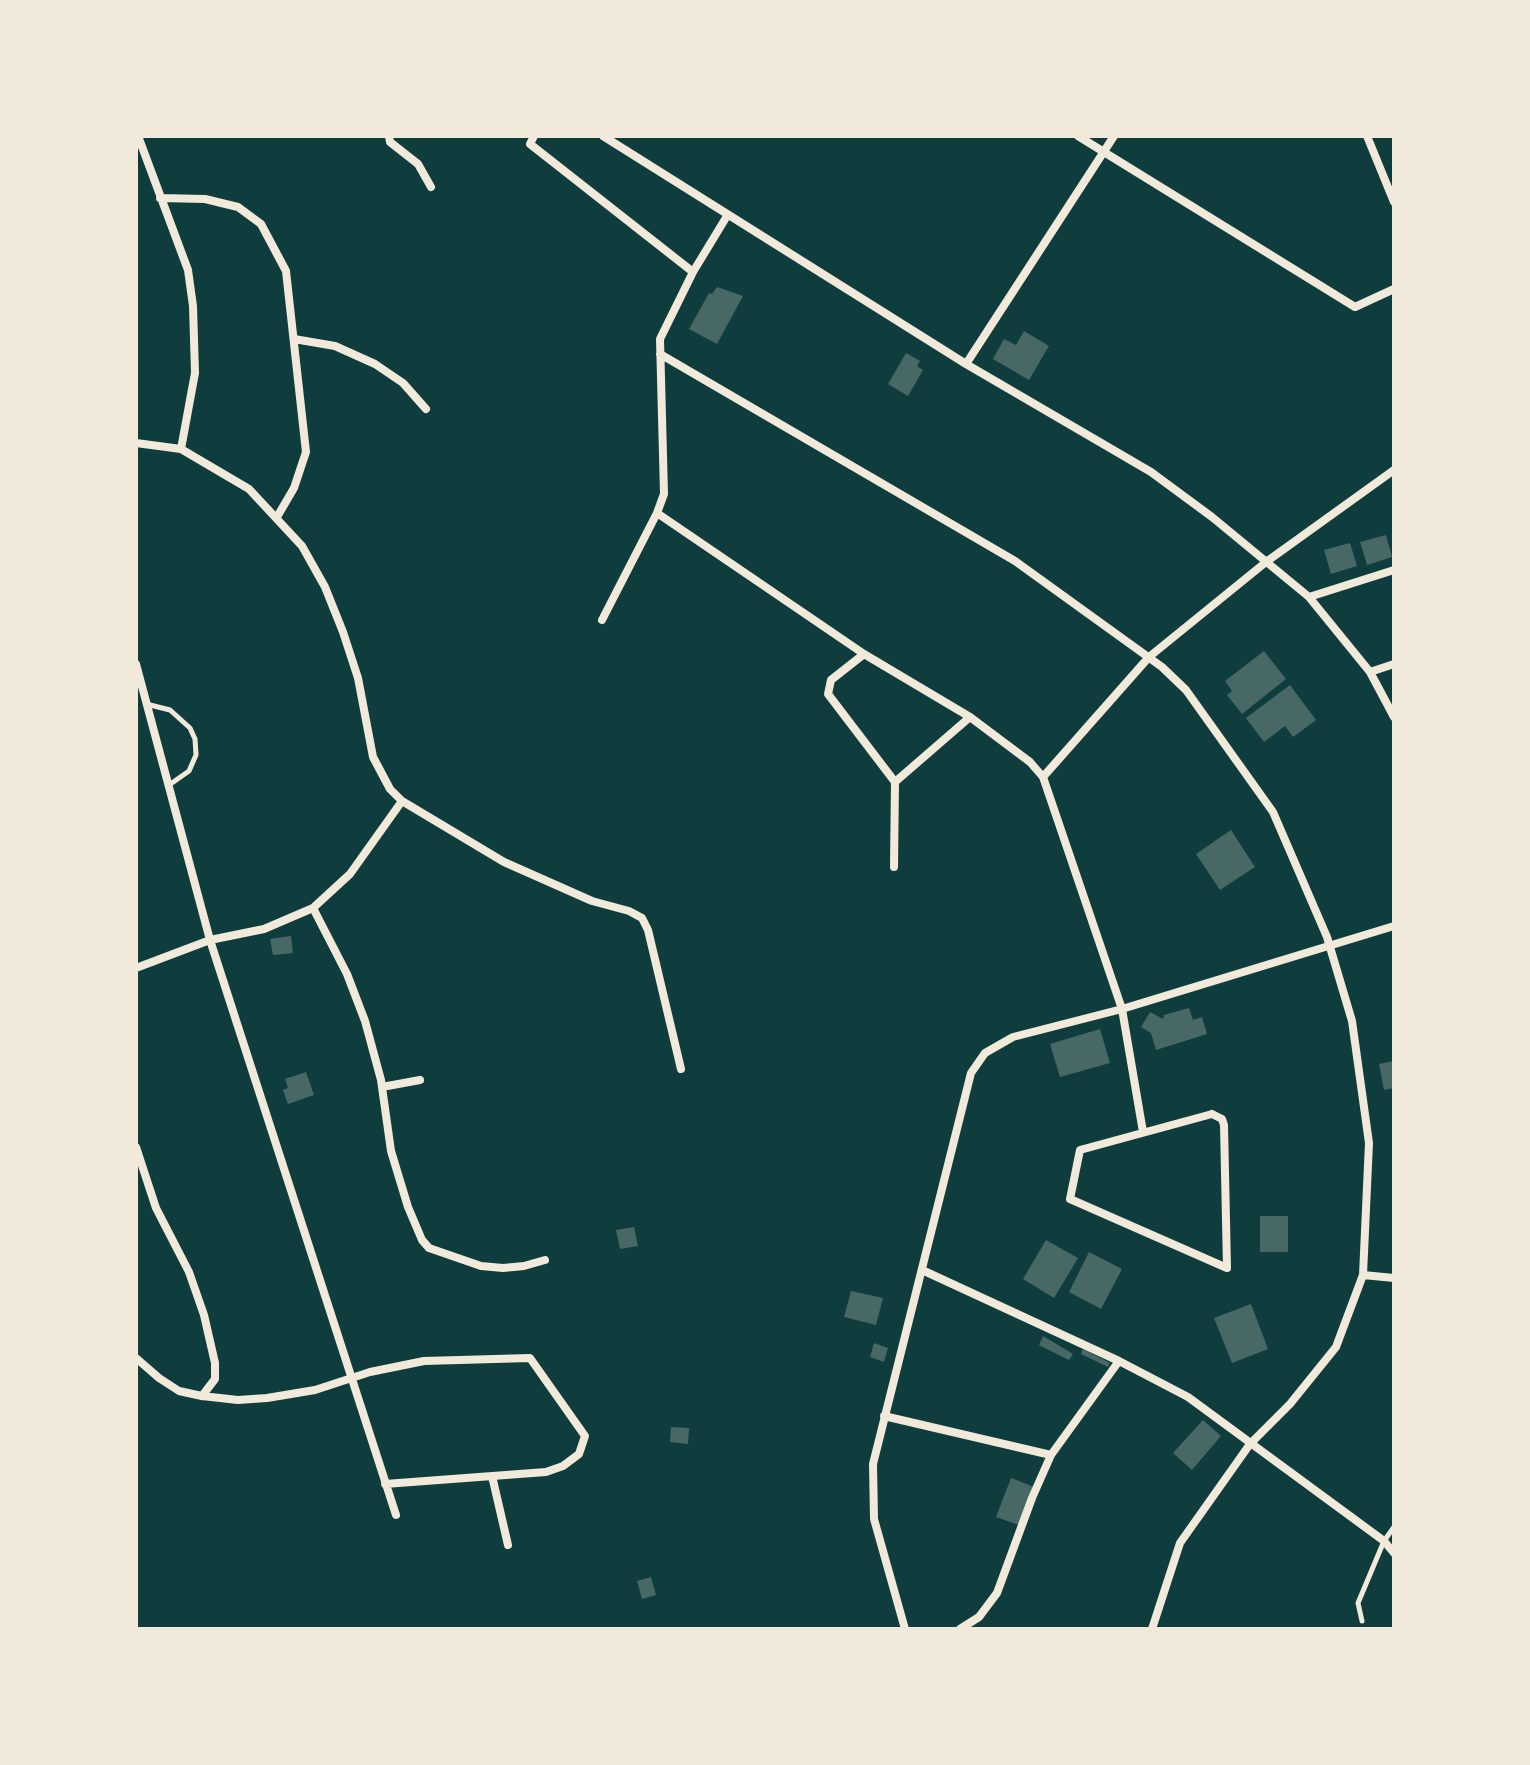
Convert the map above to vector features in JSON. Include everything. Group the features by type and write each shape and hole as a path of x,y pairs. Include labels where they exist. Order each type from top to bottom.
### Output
{"street":[{"path":"138,136 188,270 196,335 195,373 181,449"},
{"path":"389,136 390,142 418,164 431,187"},
{"path":"534,136 530,144 693,272"},
{"path":"603,136 966,364 1151,472 1212,517 1309,597 1370,672 1394,717"},
{"path":"1078,136 1355,307 1394,289"},
{"path":"966,364 1114,136"},
{"path":"1367,136 1394,202"},
{"path":"160,198 205,199 238,207 261,224 286,271 306,452 294,488 277,517"},
{"path":"602,620 664,494 660,339 693,272 727,216"},
{"path":"294,339 335,346 375,364 403,383 426,409"},
{"path":"660,354 1015,561 1149,657 1186,690 1273,812 1330,946 1352,1021 1369,1143 1363,1275 1336,1347 1290,1404 1250,1444 1180,1543 1152,1629"},
{"path":"136,443 181,449 249,489 302,546 325,587 358,678 373,757 390,789 402,801 504,862 592,901 629,911 642,918 648,930 681,1069"},
{"path":"1043,777 1149,657 1266,562 1394,470"},
{"path":"657,513 864,654 970,717 1030,762 1043,777 1122,1009 1143,1132"},
{"path":"1309,597 1394,570"},
{"path":"864,654 831,680 828,694 895,782 894,867"},
{"path":"136,664 210,940 396,1515"},
{"path":"1370,672 1394,664"},
{"path":"895,782 970,717"},
{"path":"136,968 210,940 264,929 313,908 350,874 402,801"},
{"path":"313,908 355,994 373,1044 391,1151 422,1240 429,1248 481,1266 503,1268 545,1260"},
{"path":"905,1629 874,1519 873,1464 971,1073 985,1053 1013,1037 1122,1009 1394,926"},
{"path":"382,1087 420,1080"},
{"path":"1212,1114 1222,1119 1227,1268 1070,1199 1080,1150 1143,1132 1212,1114"},
{"path":"136,1147 156,1208 189,1272 204,1315 215,1363 215,1379 202,1396"},
{"path":"922,1270 1119,1361 1188,1397 1384,1541 1394,1553"},
{"path":"1363,1275 1394,1278"},
{"path":"136,1358 179,1391 238,1400 315,1390 424,1361 530,1358 585,1436 579,1454 563,1466 546,1472 385,1484"},
{"path":"960,1629 979,1617 997,1593 1051,1455 1119,1361"},
{"path":"884,1416 1051,1455"},
{"path":"492,1476 508,1545"}],"lane":[{"path":"146,704 170,710 190,728 195,739 196,755 189,771 169,785"},
{"path":"1362,1621 1358,1603 1384,1541 1394,1527"}],"building":[{"path":"717,287 743,296 717,344 689,329 709,293 712,294"},
{"path":"1024,331 1049,346 1029,380 993,359 1004,339 1016,345"},
{"path":"906,353 920,361 917,366 923,370 908,396 888,384"},
{"path":"1386,535 1392,557 1367,565 1360,542"},
{"path":"1350,543 1357,566 1331,574 1324,550"},
{"path":"1264,651 1286,679 1242,714 1227,695 1232,691 1225,681"},
{"path":"1290,685 1316,720 1293,737 1285,726 1264,742 1246,718"},
{"path":"1231,830 1255,867 1220,890 1196,854"},
{"path":"291,936 293,953 273,955 270,939"},
{"path":"1189,1008 1193,1020 1202,1017 1207,1034 1156,1050 1151,1033 1141,1027 1150,1012 1163,1019 1164,1015"},
{"path":"1100,1029 1110,1063 1060,1077 1050,1044"},
{"path":"1394,1061 1394,1088 1384,1090 1379,1064"},
{"path":"306,1072 314,1095 288,1104 283,1090 288,1088 285,1079"},
{"path":"1260,1216 1288,1216 1288,1252 1260,1252"},
{"path":"634,1227 638,1246 620,1249 616,1230"},
{"path":"1046,1240 1078,1258 1054,1298 1023,1279"},
{"path":"1089,1252 1122,1269 1101,1309 1069,1292"},
{"path":"851,1291 883,1298 876,1325 844,1317"},
{"path":"1251,1304 1268,1349 1232,1363 1214,1318"},
{"path":"1043,1336 1073,1354 1069,1360 1039,1345"},
{"path":"874,1343 888,1348 884,1362 870,1357"},
{"path":"1083,1349 1110,1363 1108,1367 1081,1354"},
{"path":"1203,1420 1221,1436 1192,1470 1173,1453"},
{"path":"671,1427 689,1428 688,1444 670,1442"},
{"path":"1011,1478 1034,1487 1019,1525 996,1517"},
{"path":"651,1577 656,1595 642,1599 637,1581"}]}
